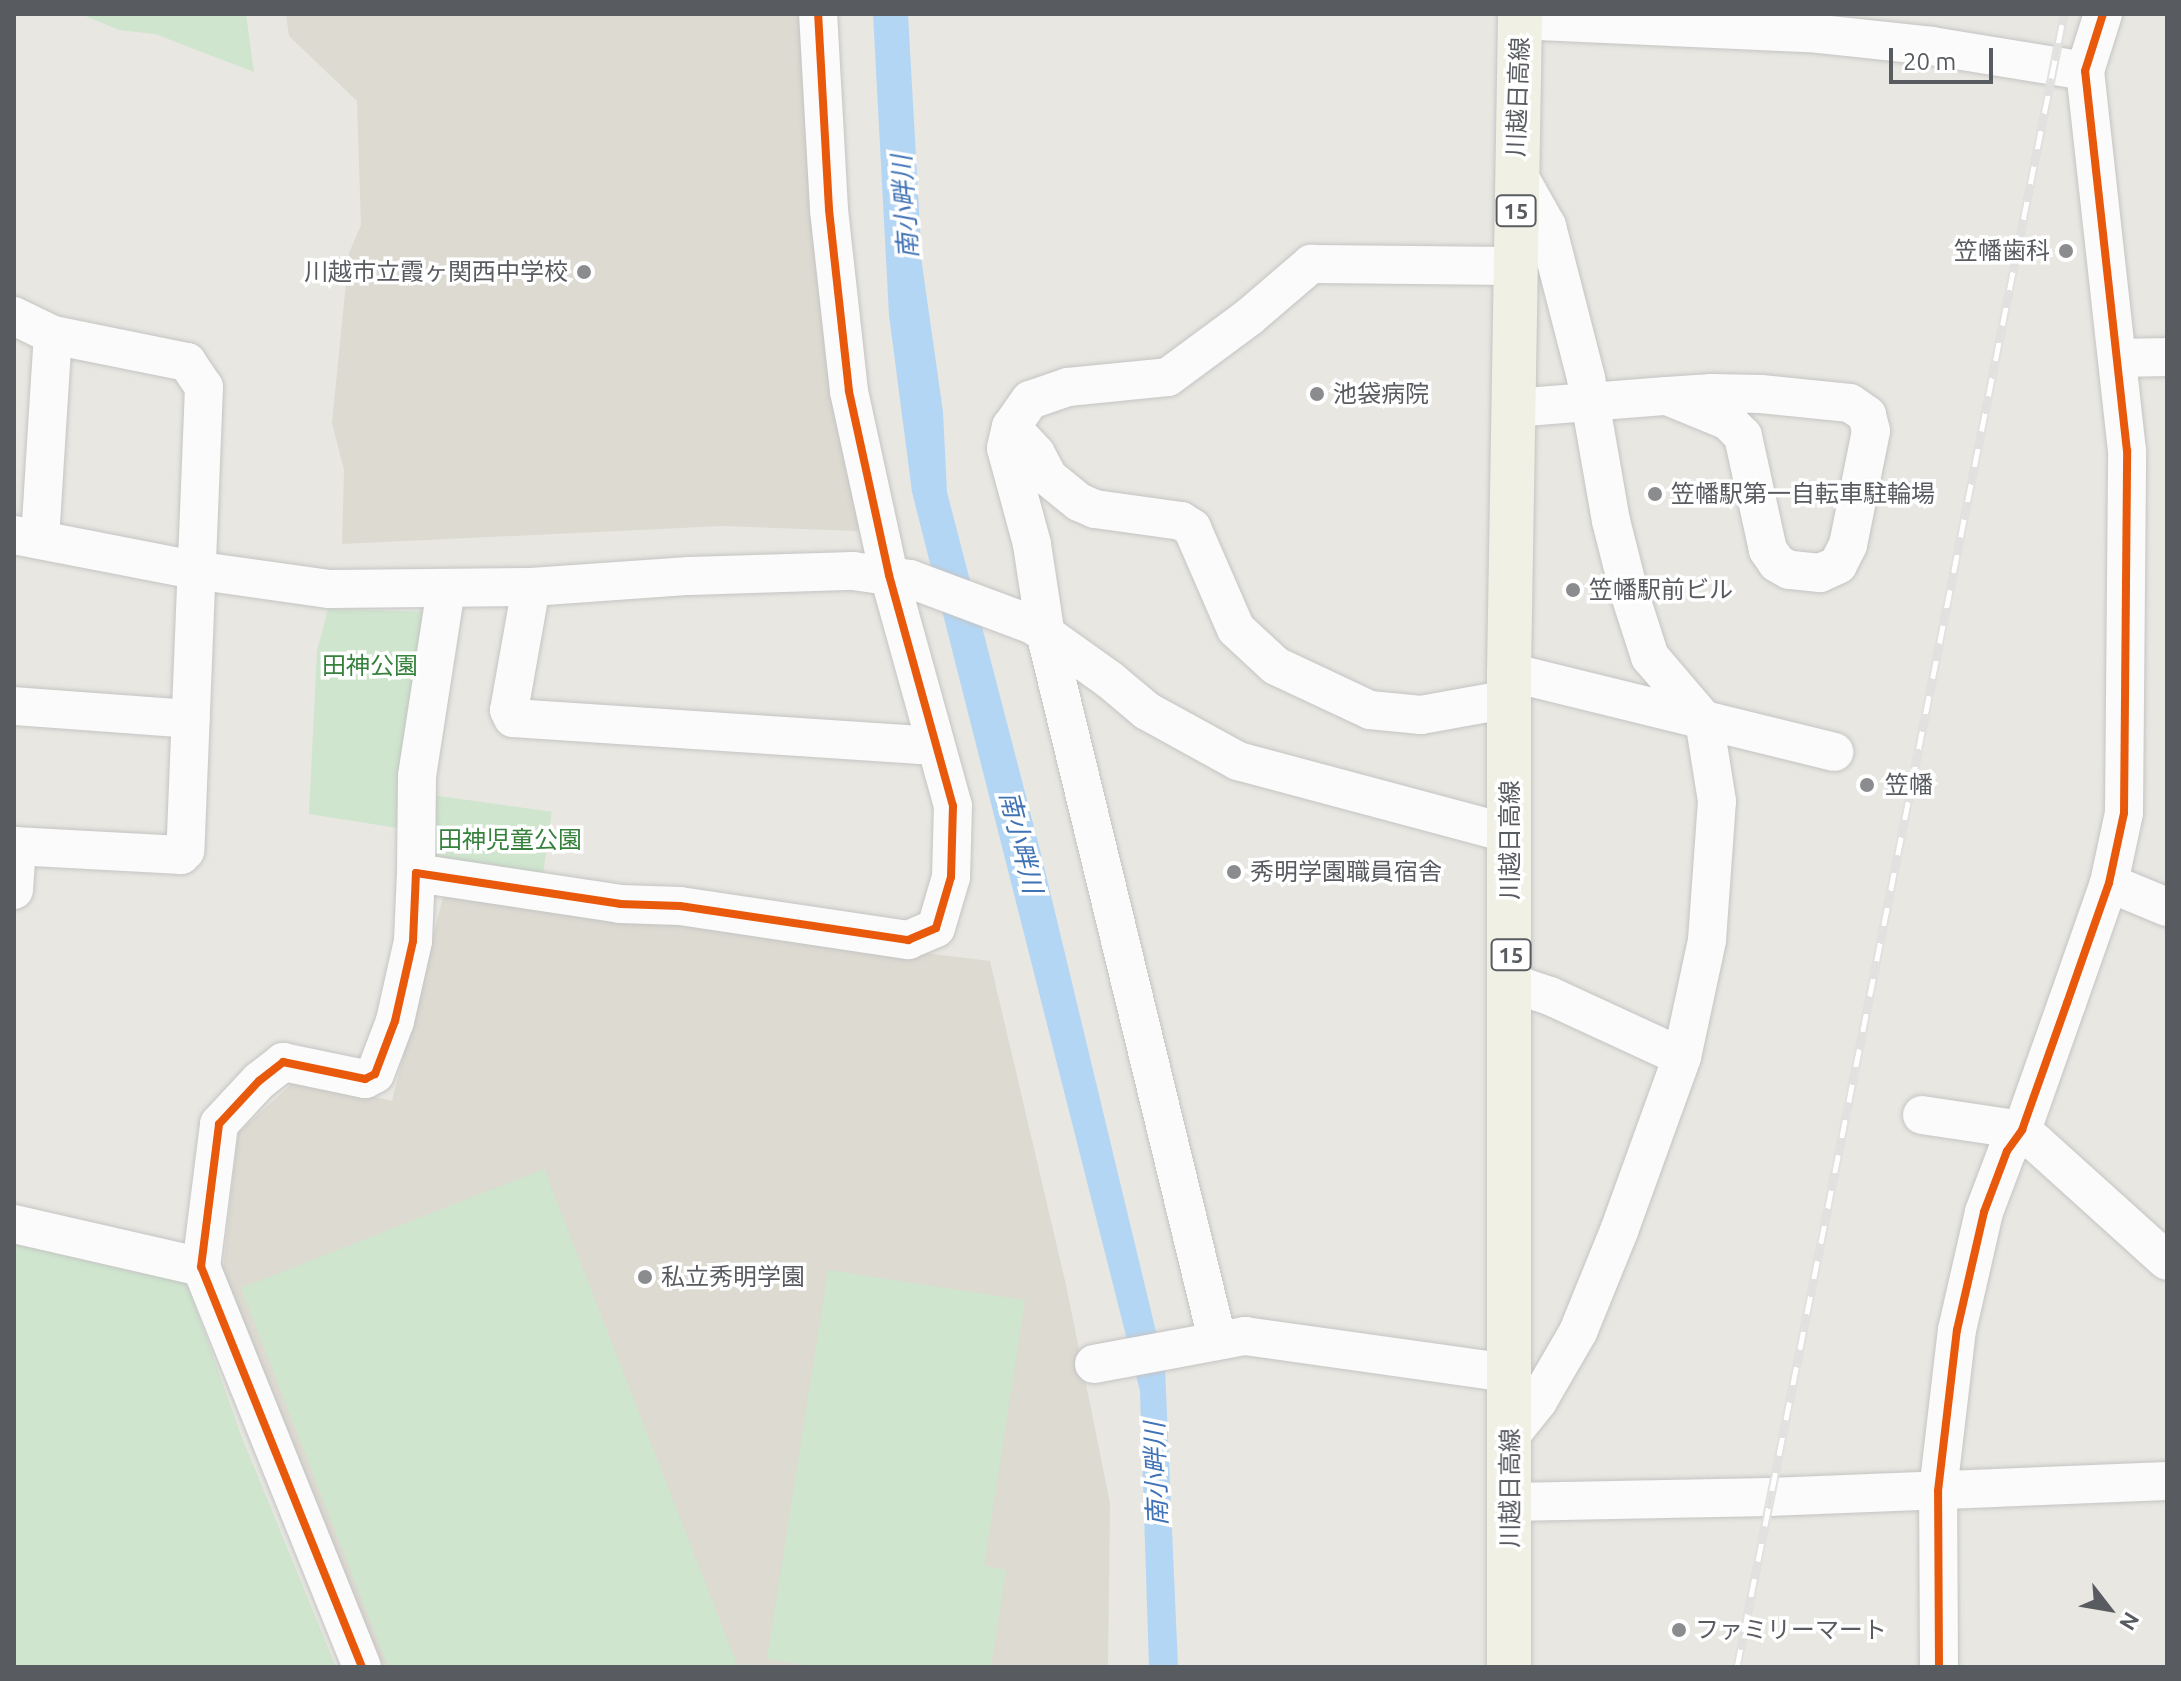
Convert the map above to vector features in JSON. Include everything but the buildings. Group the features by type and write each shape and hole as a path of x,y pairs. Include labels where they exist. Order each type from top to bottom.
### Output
{"main road":[{"name":"川越日高線","path":"1509,1667 1509,685 1520,20"}],"street":[{"path":"416,873 620,904 680,906 908,940 936,928 951,877 953,806 935,746 899,577 849,391 829,209 818,14"},
{"path":"1939,1667 1938,1491 1957,1330 1984,1212 2007,1151 2022,1130 2109,883 2124,813 2127,451 2085,71 2103,14"},
{"path":"1520,20 1842,36 1932,46 2085,71"},
{"path":"1510,1436 1538,1401 1578,1332 1619,1231 1682,1057 1707,940 1717,801 1704,720 1650,657 1611,521 1591,402 1547,226 1516,171"},
{"path":"1217,1339 1040,631 1032,544 1006,448 1011,427 1030,400 1068,387 1168,377 1249,317 1311,264 1516,266"},
{"path":"14,316 53,335 187,362 204,387 194,570 185,851 181,855 15,846 14,890"},
{"path":"53,335 27,537 194,570 306,588 531,587 690,576 853,571 899,577 1040,631 1110,680 1147,711 1238,761 1510,834"},
{"path":"2117,358 2167,357"},
{"path":"1513,408 1667,396 1761,394 1850,403 1867,415 1871,431 1848,545 1838,565 1820,573 1789,570 1777,563 1768,550 1743,436 1720,416 1667,396"},
{"path":"1011,427 1036,454 1048,477 1079,502 1095,509 1181,521 1192,528 1236,629 1276,666 1370,710 1421,715 1509,685 1704,720 1834,752"},
{"path":"531,587 509,710 513,718 935,746"},
{"path":"362,1667 201,1267 219,1124 259,1081 283,1062 365,1079 375,1074 383,1058 413,941 417,776 446,589"},
{"path":"14,706 191,719"},
{"path":"2109,883 2167,907"},
{"path":"1511,983 1550,996 1682,1057"},
{"path":"1922,1115 2022,1130 2167,1261"},
{"path":"14,1224 201,1267"},
{"path":"1094,1364 1245,1336 1509,1373"},
{"path":"1510,1502 1938,1491 2167,1481"}],"shaded area":[{"name":"川越市立霞ヶ関西中学校","path":"286,14 806,14 861,515 857,531 722,526 342,544 344,470 332,423 349,253 361,225 357,101 289,36"},
{"name":"私立秀明学園","path":"444,893 990,961 1066,1285 1110,1503 1108,1667 377,1667 223,1269 238,1133 297,1079 392,1101"}],"green space":[{"path":"81,14 246,14 254,72 155,34 119,30"},
{"name":"田神公園","path":"328,609 435,612 404,829 309,814 317,651"},
{"name":"田神児童公園","path":"425,794 552,812 542,879 416,861"},
{"path":"544,1169 738,1667 388,1667 241,1288"},
{"path":"14,1239 185,1277 241,1435 336,1667 14,1667"},
{"path":"828,1270 1025,1300 984,1566 1006,1570 991,1667 820,1667 767,1659"}],"water":[{"name":"南小畔川","path":"873,14 908,14 922,264 943,412 947,492 1041,854 1165,1369 1178,1667 1149,1667 1140,1391 912,492 889,315"}],"railway":[{"path":"1737,1667 2064,14"}],"cycle path":[{"path":"362,1667 201,1267 219,1124 259,1081 283,1062 365,1079 375,1074 395,1021 413,941 416,873 620,904 680,906 908,940 936,928 951,877 953,806 889,575 849,391 829,209 818,14"},
{"path":"1939,1667 1938,1491 1957,1330 1984,1212 2007,1151 2022,1130 2067,1003 2109,883 2124,813 2127,451 2085,71 2103,14"}],"place":[{"name":"笠幡歯科","path":"2066,251"},
{"name":"川越市立霞ヶ関西中学校","path":"584,272"},
{"name":"池袋病院","path":"1317,394"},
{"name":"笠幡駅第一自転車駐輪場","path":"1655,494"},
{"name":"笠幡駅前ビル","path":"1573,590"},
{"name":"笠幡","path":"1867,785"},
{"name":"秀明学園職員宿舎","path":"1234,872"},
{"name":"私立秀明学園","path":"645,1277"},
{"name":"ファミリーマート","path":"1679,1630"}]}
